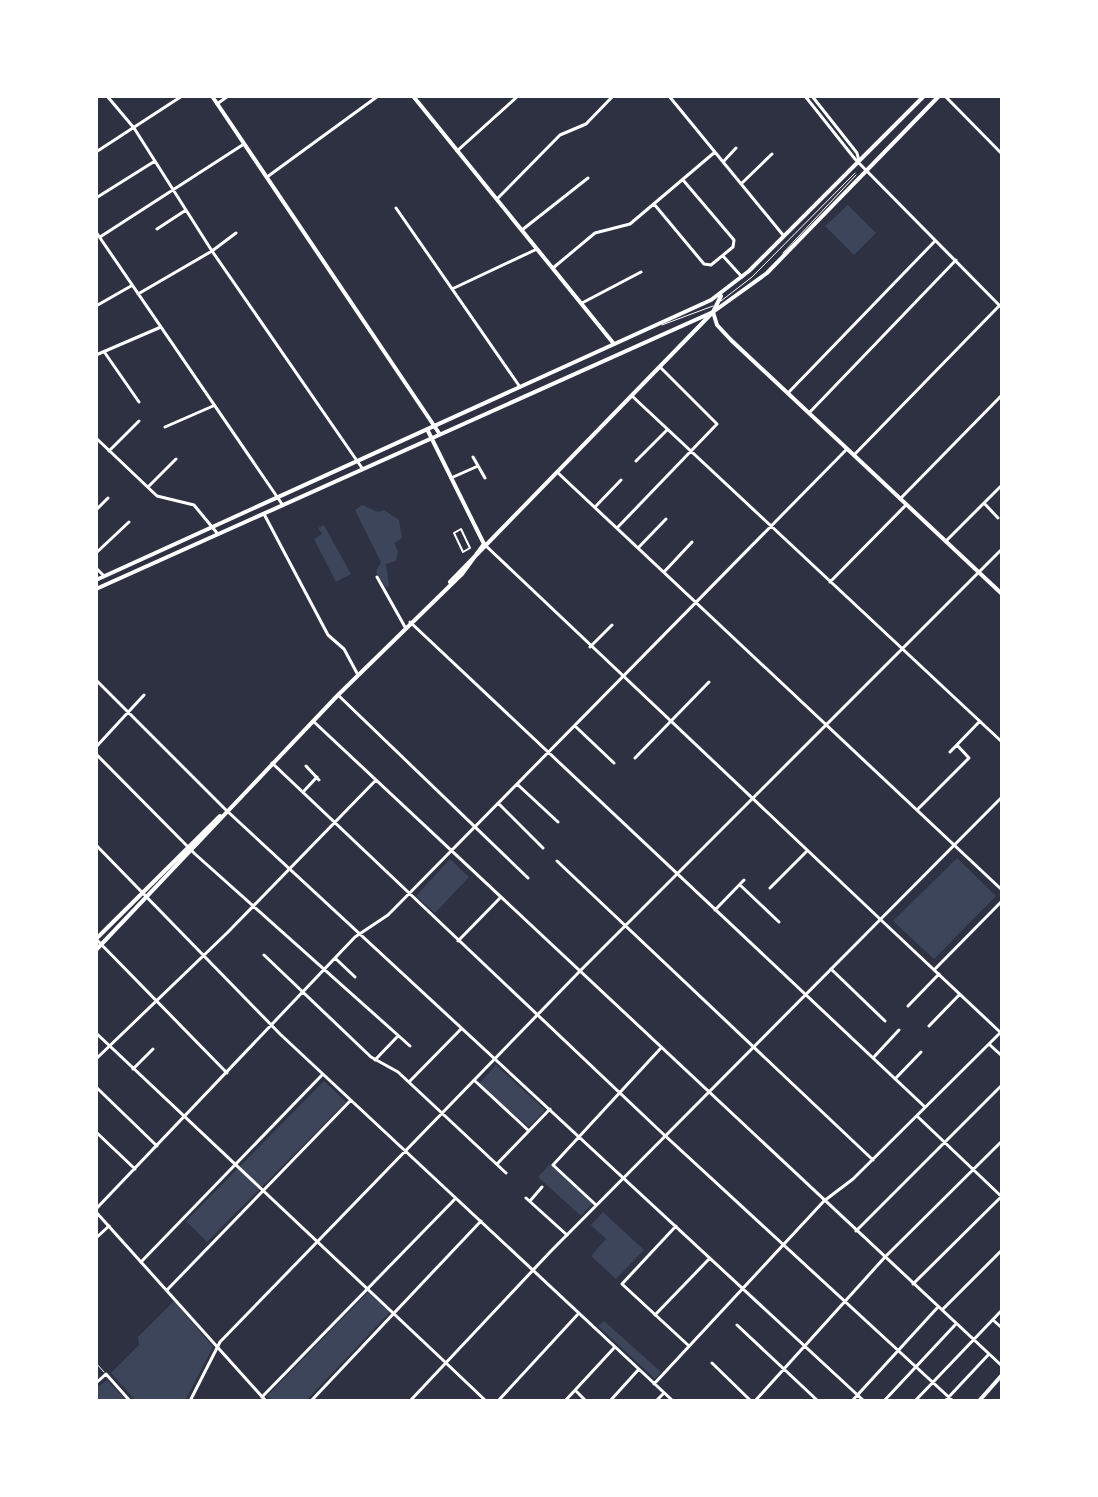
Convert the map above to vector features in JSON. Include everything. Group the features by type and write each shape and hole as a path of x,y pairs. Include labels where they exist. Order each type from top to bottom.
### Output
{"main road":[{"path":"212,96 439,433"},
{"path":"413,96 614,344"},
{"path":"96,580 653,327 725,291 743,277 924,96"},
{"path":"96,939 410,622 462,574 484,544 713,312 775,265 942,96"},
{"path":"725,291 713,312 719,328 1002,594"},
{"path":"98,588 611,355 713,312"},
{"path":"611,355 614,344"},
{"path":"427,429 484,544"},
{"path":"98,588 104,576"},
{"path":"96,950 193,852 224,812"},
{"path":"979,1401 1002,1375"}],"street":[{"path":"107,96 134,128 212,251 362,468"},
{"path":"96,152 182,96"},
{"path":"217,104 228,96"},
{"path":"267,177 378,96"},
{"path":"417,101 423,96"},
{"path":"457,151 518,96"},
{"path":"497,199 560,135 586,124 613,96"},
{"path":"669,96 784,236"},
{"path":"805,96 868,171 1001,307 854,455"},
{"path":"812,96 859,155 859,161"},
{"path":"942,96 1002,154"},
{"path":"100,237 244,144"},
{"path":"723,162 736,148"},
{"path":"553,268 595,233 628,225 715,152"},
{"path":"741,184 772,154"},
{"path":"96,198 155,161"},
{"path":"522,230 588,178"},
{"path":"654,204 704,264 711,265 723,256 733,247 734,240 683,180"},
{"path":"396,208 520,387"},
{"path":"157,229 186,210"},
{"path":"96,232 282,504"},
{"path":"138,294 212,251 236,233"},
{"path":"788,393 936,240"},
{"path":"452,289 537,249"},
{"path":"723,256 743,277"},
{"path":"809,413 956,260"},
{"path":"582,303 641,272"},
{"path":"96,306 132,285"},
{"path":"96,355 161,327"},
{"path":"104,351 139,402"},
{"path":"617,528 717,422 659,367"},
{"path":"900,499 1002,395"},
{"path":"632,396 1002,742"},
{"path":"165,427 215,405"},
{"path":"109,451 139,421"},
{"path":"636,461 667,430"},
{"path":"96,438 163,499 192,503 217,533"},
{"path":"456,1198 264,1399 96,1210 358,934 383,920 847,449"},
{"path":"473,457 485,478"},
{"path":"148,487 176,459"},
{"path":"451,478 478,466"},
{"path":"557,472 1002,890"},
{"path":"595,507 621,480"},
{"path":"946,541 1002,485"},
{"path":"96,510 108,498"},
{"path":"984,503 998,518"},
{"path":"830,582 906,504"},
{"path":"263,512 328,635 344,649 358,675"},
{"path":"638,548 666,519"},
{"path":"96,553 129,522"},
{"path":"461,529 470,548 463,552 454,533 461,529"},
{"path":"664,572 692,542"},
{"path":"484,544 1001,1032 848,1184 824,1201 654,1384"},
{"path":"190,1401 216,1347 579,972 1002,549"},
{"path":"96,568 104,576"},
{"path":"377,577 405,627"},
{"path":"410,622 925,1107"},
{"path":"590,647 612,625"},
{"path":"96,680 224,812 580,1136 864,1401"},
{"path":"635,758 709,682"},
{"path":"96,747 144,695"},
{"path":"338,695 528,878"},
{"path":"313,720 660,1049 1002,1366"},
{"path":"950,752 980,721"},
{"path":"575,726 614,763"},
{"path":"918,809 969,758 957,745"},
{"path":"96,754 252,907 410,1046"},
{"path":"272,763 619,1093 953,1401"},
{"path":"302,792 318,779 306,766"},
{"path":"96,1059 204,955 376,780"},
{"path":"517,784 558,822"},
{"path":"410,1401 596,1205 1002,797"},
{"path":"498,803 543,848"},
{"path":"96,845 272,1026 673,1401"},
{"path":"770,888 807,851"},
{"path":"557,861 873,1160"},
{"path":"715,910 744,880"},
{"path":"740,885 779,922"},
{"path":"458,941 500,898"},
{"path":"934,970 1002,901"},
{"path":"96,939 227,1073"},
{"path":"264,955 375,1060 393,1067 506,1173"},
{"path":"335,958 355,977"},
{"path":"831,969 885,1021"},
{"path":"908,1006 939,974"},
{"path":"929,1026 960,994"},
{"path":"409,1082 461,1029"},
{"path":"873,1058 899,1030"},
{"path":"96,1033 486,1401"},
{"path":"375,1060 397,1037"},
{"path":"989,1044 1002,1056"},
{"path":"133,1069 153,1049"},
{"path":"596,1205 553,1165 660,1049"},
{"path":"895,1079 921,1052"},
{"path":"141,1262 323,1074"},
{"path":"474,1080 529,1131"},
{"path":"856,1231 1002,1085"},
{"path":"96,1087 157,1146"},
{"path":"166,1291 351,1100"},
{"path":"497,1164 550,1109"},
{"path":"913,1284 1002,1196 917,1116"},
{"path":"96,1132 135,1169"},
{"path":"712,1363 753,1401 885,1257 1002,1141"},
{"path":"542,1187 528,1200 567,1235"},
{"path":"311,1401 481,1221"},
{"path":"96,1238 109,1226"},
{"path":"676,1226 622,1284 689,1346"},
{"path":"852,1401 898,1350 1002,1250"},
{"path":"655,1315 710,1258"},
{"path":"915,1401 1002,1310"},
{"path":"498,1401 579,1313"},
{"path":"993,1320 1002,1328"},
{"path":"884,1401 956,1324"},
{"path":"737,1325 818,1401"},
{"path":"565,1401 615,1347"},
{"path":"945,1401 989,1354"},
{"path":"610,1401 639,1369"},
{"path":"96,1383 106,1374 130,1401"},
{"path":"575,1390 586,1401"},
{"path":"656,1401 664,1393"}],"lane":[{"path":"653,327 690,317 716,304 752,277 856,174 796,236 775,265"},
{"path":"96,1363 106,1374"}],"shaded area":[{"path":"848,205 876,233 854,255 825,226"},
{"path":"362,505 378,512 384,510 399,520 402,538 394,543 398,551 396,561 386,564 389,586 386,588 376,572 381,562 355,510"},
{"path":"324,525 351,574 336,582 314,539 322,534 318,528"},
{"path":"957,858 996,896 934,959 893,921"},
{"path":"450,859 469,877 435,913 416,896"},
{"path":"496,1065 545,1110 529,1127 479,1084"},
{"path":"324,1081 346,1102 207,1242 186,1221"},
{"path":"550,1164 593,1203 581,1216 538,1177"},
{"path":"603,1212 644,1250 616,1279 591,1256 606,1239 591,1225"},
{"path":"368,1292 390,1312 306,1401 272,1401 267,1396"},
{"path":"174,1301 213,1347 185,1401 136,1401 111,1373 139,1345 138,1337"},
{"path":"604,1321 661,1372 655,1379 598,1326"},
{"path":"107,1380 127,1401 96,1401 96,1389"}]}
